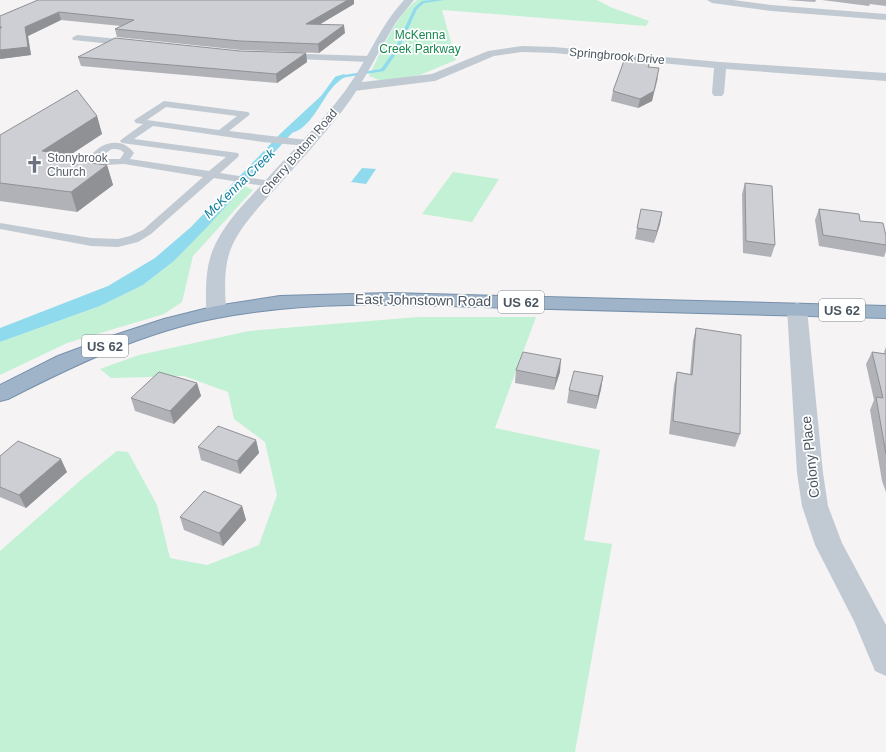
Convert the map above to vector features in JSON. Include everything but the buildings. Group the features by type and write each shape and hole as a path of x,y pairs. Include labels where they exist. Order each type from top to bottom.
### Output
{"highway":[{"name":"East Johnstown Road","path":"0,394 66,361 119,340 171,323 216,312 280,302 390,299 886,312"}],"main road":[{"name":"Cherry Bottom Road","path":"216,312 217,272 223,247 236,223 265,183 301,143 331,116 361,73 400,8 409,0"}],"street":[{"path":"712,0 770,8 886,17"},
{"path":"77,38 149,45"},
{"name":"Springbrook Drive","path":"262,56 404,82 435,76 492,53 522,49 554,50 720,65 886,77"},
{"path":"718,93 720,65"},
{"name":"Colony Place","path":"797,309 810,473 815,506 829,545 868,618 886,661"}],"lane":[{"path":"221,133 245,114 164,104 139,121 150,123 262,139 301,143"},
{"path":"0,226 91,242 118,243 134,239 147,232 234,155 126,140 150,123"},
{"path":"124,161 265,183"}],"green space":[{"name":"McKenna Creek Parkway","path":"417,0 597,0 610,7 649,21 646,26 442,10 456,60 420,75 384,82 369,76 395,25 409,7"},
{"path":"453,172 499,179 472,222 422,214"},
{"path":"244,186 253,190 193,256 182,302 164,314 67,343 0,375 0,342 100,306 143,285 174,261"},
{"path":"418,317 536,317 495,428 600,450 584,540 612,544 575,752 0,752 0,551 82,479 117,451 128,452 157,505 170,558 207,565 259,545 277,495 265,442 234,419 228,392 184,376 111,378 100,369 139,355 249,331"}],"water":[{"path":"344,74 347,76 334,86 309,121 301,129 292,133 209,225 174,261 143,285 100,306 0,342 0,328 108,286 155,258 191,227 281,133 321,96 335,77"},
{"path":"362,168 376,169 366,184 351,182"}],"waterway":[{"name":"McKenna Creek","path":"337,78 382,70 396,51 415,9 423,2 442,0"}],"place":[{"name":"Stonybrook Church","path":"34,165"}]}
